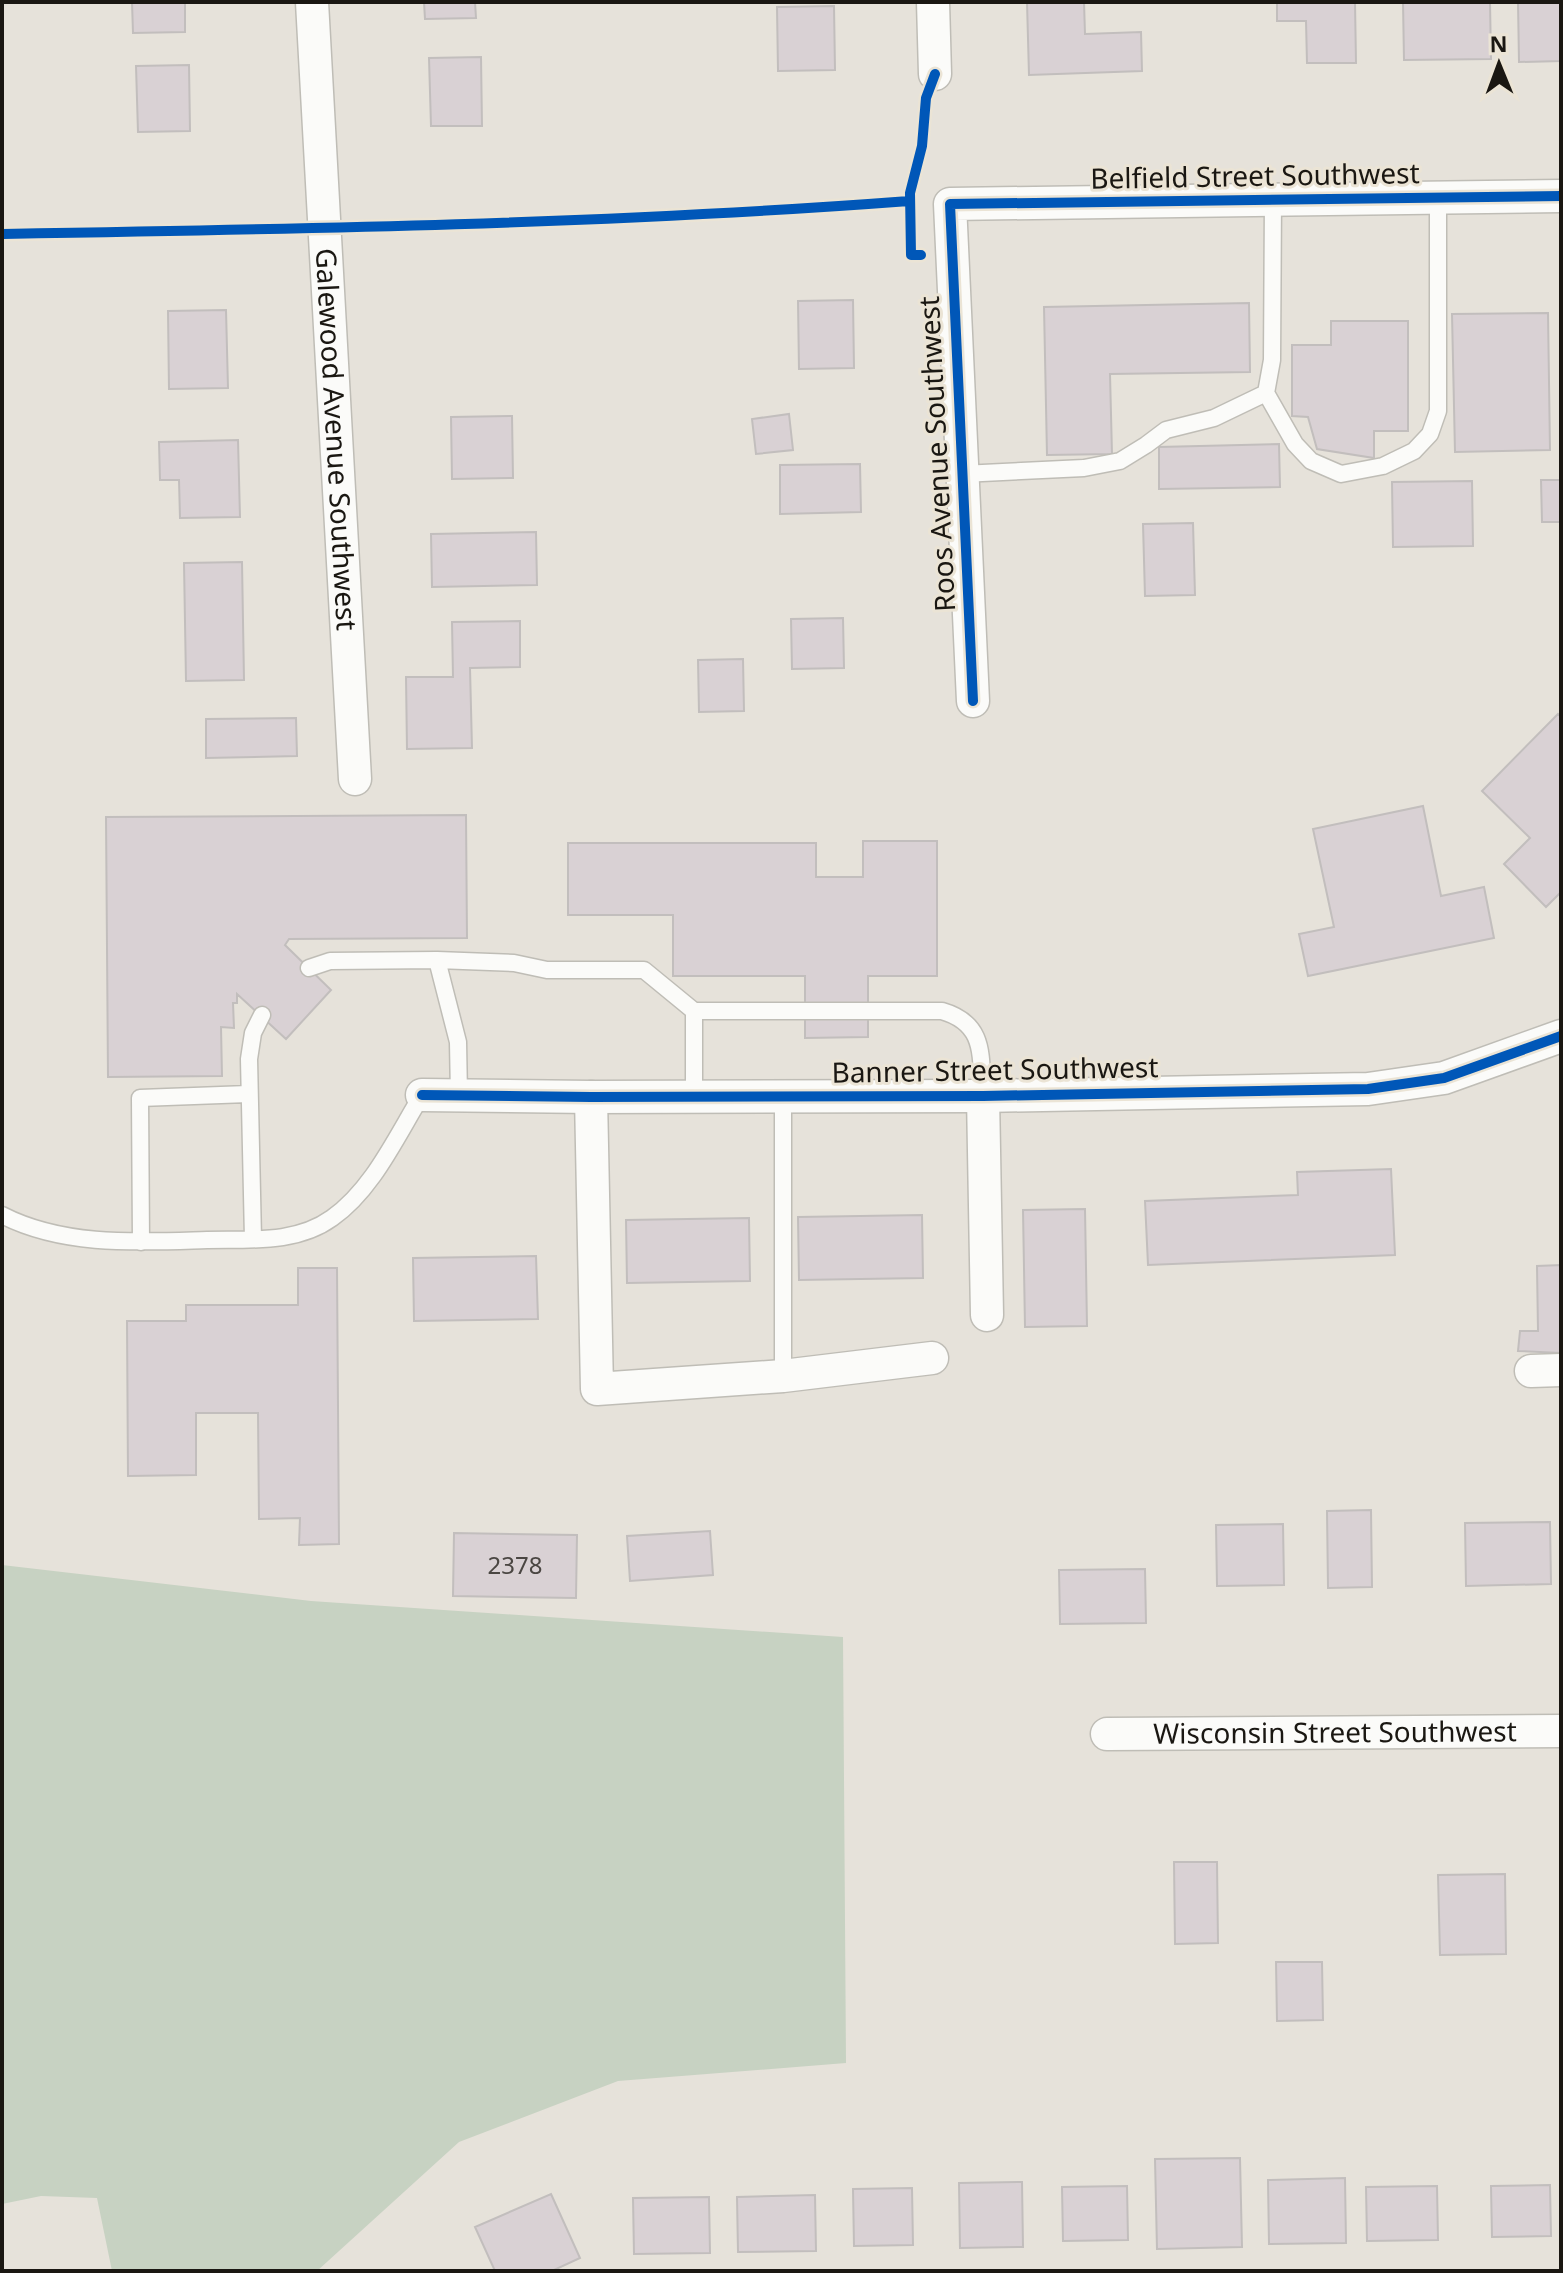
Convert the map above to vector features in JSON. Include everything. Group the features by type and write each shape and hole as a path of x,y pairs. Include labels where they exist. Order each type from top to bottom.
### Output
{"street":[{"name":"Galewood Avenue Southwest","path":"312,2 355,779"},
{"path":"933,2 935,74"},
{"name":"Belfield Street Southwest","path":"950,204 1561,196"},
{"name":"Roos Avenue Southwest","path":"950,204 973,701"},
{"name":"Banner Street Southwest","path":"422,1095 983,1096 1368,1089 1444,1078 1561,1036"},
{"path":"983,1096 987,1315"},
{"path":"591,1097 597,1389 783,1376 932,1358"},
{"name":"Wisconsin Street Southwest","path":"1107,1734 1561,1731"}],"lane":[{"path":"1273,199 1272,360 1266,393 1295,444 1311,461 1341,474 1383,466 1414,451 1430,434 1438,411 1438,197"},
{"path":"962,474 1084,468 1120,461 1166,430 1214,418 1266,393"},
{"path":"437,960 458,1042 459,1096"},
{"path":"309,968 330,961 437,960 514,963 547,970 644,970 694,1011 942,1011 962,1019 977,1038 983,1096"},
{"path":"694,1011 694,1097"},
{"path":"253,1239 249,1059 253,1033 262,1015"},
{"path":"141,1242 140,1098 248,1094"},
{"path":"2,1215 33,1227 71,1236 141,1242 285,1238 303,1233 317,1228 352,1202 422,1095"},
{"path":"783,1096 783,1376"}],"green space":[{"path":"2,1565 311,1601 843,1637 846,2063 618,2081 459,2142 317,2271 112,2271 97,2198 41,2196 2,2204"}],"building":[{"path":"132,2 185,2 185,32 133,33"},
{"path":"424,2 475,2 476,18 425,19"},
{"path":"1027,2 1084,2 1085,34 1141,32 1142,71 1029,75"},
{"path":"1277,2 1355,2 1356,63 1307,63 1306,21 1277,21"},
{"path":"1403,2 1490,2 1491,59 1404,60"},
{"path":"1518,2 1561,2 1561,61 1519,62"},
{"path":"834,6 835,70 778,71 777,7"},
{"path":"481,57 482,126 431,126 429,58"},
{"path":"189,65 190,131 138,132 136,66"},
{"path":"853,300 854,368 799,369 798,301"},
{"path":"1249,303 1250,372 1110,374 1112,454 1047,455 1044,307"},
{"path":"226,310 228,388 169,389 168,311"},
{"path":"1548,313 1550,450 1455,452 1452,314"},
{"path":"1331,321 1408,321 1408,431 1374,431 1374,458 1317,449 1308,417 1292,416 1292,345 1331,345"},
{"path":"789,414 793,450 756,454 752,419"},
{"path":"512,416 513,478 452,479 451,417"},
{"path":"238,440 240,517 180,518 179,480 160,480 159,442"},
{"path":"1279,444 1280,487 1159,489 1159,447"},
{"path":"860,464 861,512 780,514 780,465"},
{"path":"1541,480 1561,480 1561,522 1542,522"},
{"path":"1472,481 1473,546 1393,547 1392,482"},
{"path":"1193,523 1195,595 1145,596 1143,524"},
{"path":"536,532 537,585 432,587 431,534"},
{"path":"242,562 244,680 186,681 184,563"},
{"path":"843,618 844,668 792,669 791,619"},
{"path":"520,621 520,667 470,668 472,748 407,749 406,677 453,677 452,622"},
{"path":"743,659 744,711 699,712 698,660"},
{"path":"1558,714 1561,717 1561,892 1546,907 1504,864 1530,838 1482,791"},
{"path":"296,718 297,756 206,758 206,719"},
{"path":"1423,806 1441,896 1484,887 1494,938 1308,976 1299,934 1334,927 1313,829"},
{"path":"466,815 467,938 289,939 285,945 331,990 286,1039 237,994 237,1003 233,1003 234,1028 221,1027 222,1076 108,1077 106,817"},
{"path":"863,841 937,841 937,976 868,976 868,1037 805,1038 805,976 673,976 673,915 568,915 568,843 816,843 816,877 863,877"},
{"path":"1391,1169 1395,1255 1148,1265 1145,1201 1298,1195 1297,1172"},
{"path":"1085,1209 1087,1326 1025,1327 1023,1210"},
{"path":"922,1215 923,1278 799,1280 798,1217"},
{"path":"749,1218 750,1281 627,1283 626,1220"},
{"path":"536,1256 538,1319 414,1321 413,1258"},
{"path":"1561,1265 1561,1353 1518,1351 1520,1331 1538,1331 1537,1266"},
{"path":"298,1268 337,1268 339,1544 299,1545 300,1518 259,1519 258,1413 196,1413 196,1475 128,1476 127,1321 186,1321 186,1305 298,1305"},
{"path":"1371,1510 1372,1587 1328,1588 1327,1511"},
{"path":"1550,1522 1551,1584 1466,1586 1465,1523"},
{"path":"1283,1524 1284,1585 1217,1586 1216,1525"},
{"path":"710,1531 713,1575 630,1581 627,1536"},
{"path":"454,1533 577,1535 576,1598 453,1596"},
{"path":"1145,1569 1146,1623 1060,1624 1059,1570"},
{"path":"1174,1862 1217,1862 1218,1943 1175,1944"},
{"path":"1505,1874 1506,1954 1440,1955 1438,1875"},
{"path":"1276,1962 1322,1962 1323,2020 1277,2021"},
{"path":"1240,2158 1242,2247 1157,2249 1155,2159"},
{"path":"1345,2178 1346,2243 1269,2244 1268,2180"},
{"path":"1022,2182 1023,2247 960,2248 959,2183"},
{"path":"1550,2185 1551,2236 1492,2237 1491,2186"},
{"path":"1127,2186 1128,2240 1063,2241 1062,2187"},
{"path":"1437,2186 1438,2240 1367,2241 1366,2187"},
{"path":"912,2188 913,2245 854,2246 853,2189"},
{"path":"551,2194 580,2258 552,2271 495,2271 475,2227"},
{"path":"815,2195 816,2251 738,2252 737,2197"},
{"path":"709,2197 710,2253 634,2254 633,2198"}],"cycle path":[{"path":"921,255 911,255 910,193 922,146 926,98 935,74"},
{"path":"973,701 950,204 1561,196"},
{"path":"2,234 569,220 909,201"},
{"path":"422,1095 983,1096 1368,1089 1444,1078 1561,1036"}]}
